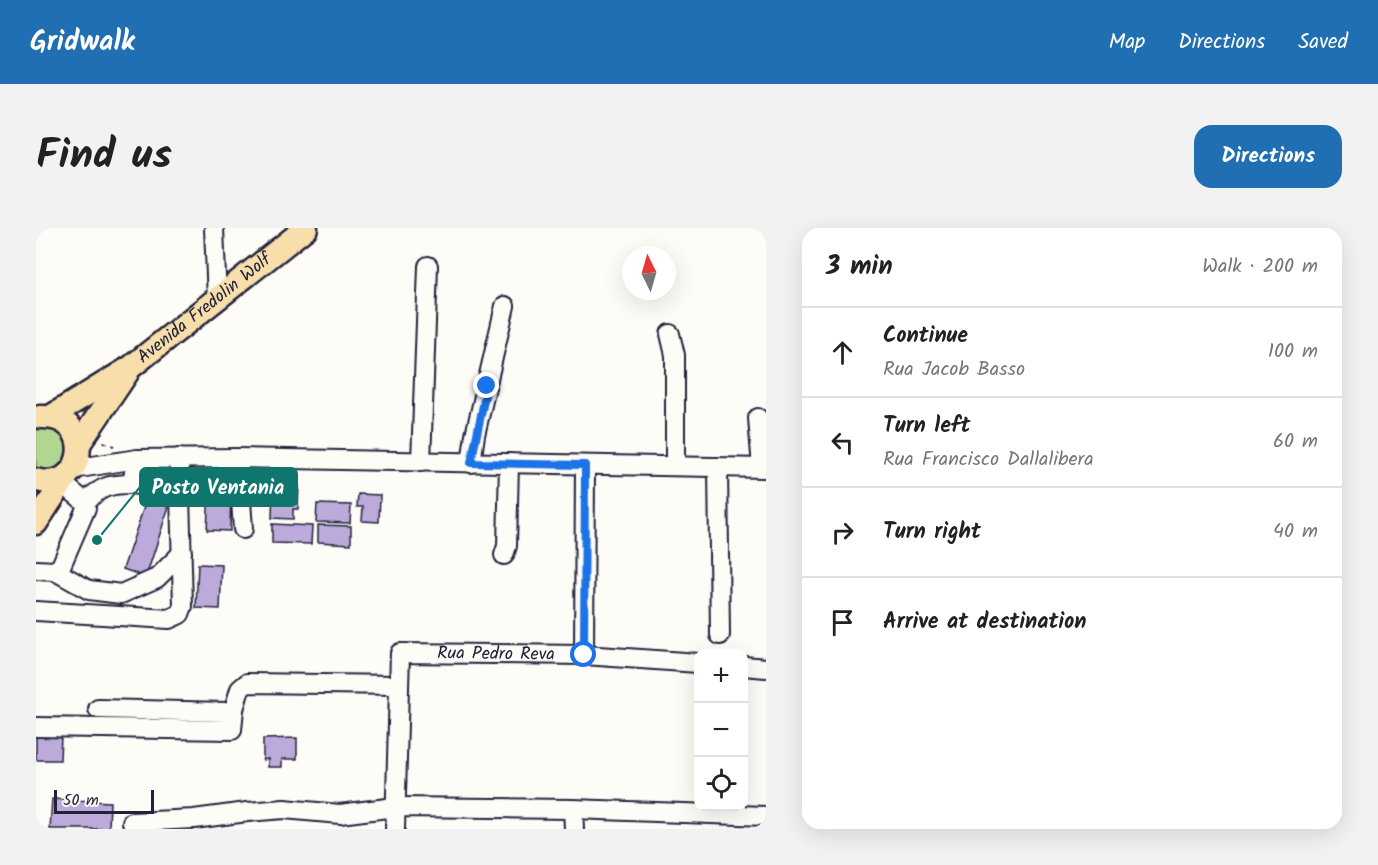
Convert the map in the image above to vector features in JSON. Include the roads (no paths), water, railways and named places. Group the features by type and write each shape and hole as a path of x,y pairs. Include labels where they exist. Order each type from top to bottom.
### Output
{"main road":[{"name":"Avenida Fredolin Wolf","path":"43,418 131,367 306,228"},
{"name":"Avenida Fredolin Wolf","path":"36,523 131,367"},
{"path":"36,480 49,482 59,479 73,464 76,434 60,419 43,418"}],"street":[{"path":"214,228 217,300"},
{"path":"421,462 428,266"},
{"path":"471,463 475,435 505,306"},
{"path":"670,334 675,355 675,466"},
{"path":"85,502 98,490 135,470 179,458 764,468 758,418"},
{"path":"36,611 170,619 180,614 183,606 179,458"},
{"path":"238,458 243,529"},
{"path":"55,571 62,566 86,508 73,464 135,470 180,491"},
{"path":"504,555 507,546 509,464"},
{"path":"584,655 585,465"},
{"path":"718,467 720,635"},
{"path":"36,570 55,571 89,590 121,594 157,578 182,554"},
{"name":"Rua Pedro Reva","path":"399,685 400,653 584,655 694,663"},
{"path":"748,666 766,668"},
{"path":"36,727 232,730 234,709 240,689 247,683 399,685 395,829"},
{"path":"98,709 226,712 234,709"},
{"path":"132,822 194,819 284,809 340,814 396,807 573,809 766,816"},
{"path":"573,809 574,829"}],"place":[{"name":"Posto Ventania","path":"97,540"}]}
